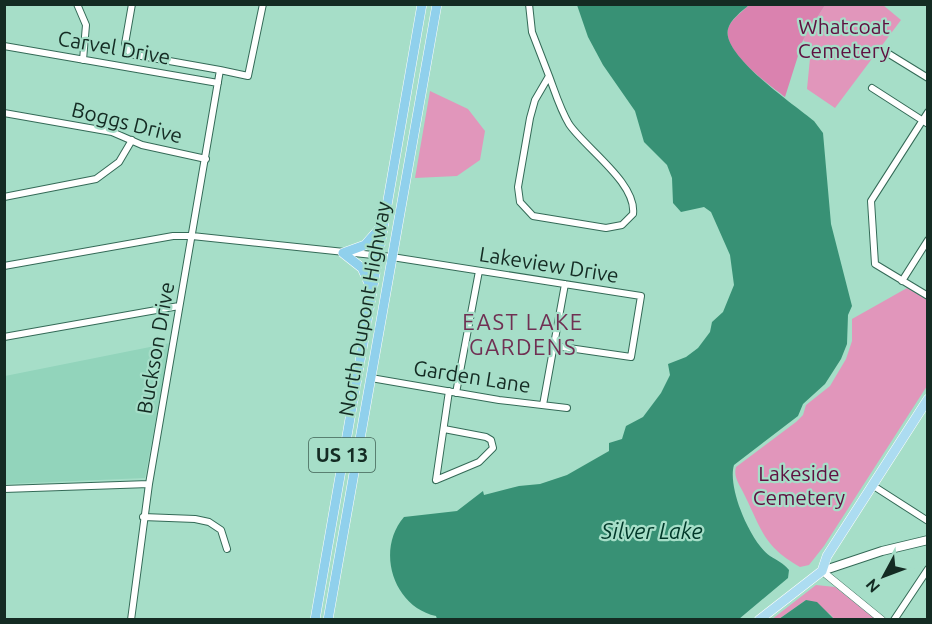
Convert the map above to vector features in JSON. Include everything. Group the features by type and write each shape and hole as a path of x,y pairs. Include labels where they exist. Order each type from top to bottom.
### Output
{"highway":[{"name":"North Dupont Highway","path":"314,619 422,4"},
{"name":"North Dupont Highway","path":"327,620 437,4"},
{"path":"343,253 365,246 374,238 383,221"},
{"path":"343,253 362,268 371,290"},
{"path":"321,581 329,589 325,611 327,620"}],"main road":[{"path":"822,571 827,556 927,399"},
{"path":"759,620 822,571 882,551 927,540"}],"street":[{"path":"77,4 86,25 83,60"},
{"path":"132,4 125,44 130,54 248,76 263,4"},
{"path":"529,4 532,33 570,125 613,171 631,200 633,214 622,225 606,228 539,218 528,212 520,202 518,187 530,118 535,100 549,76"},
{"name":"Carvel Drive","path":"4,46 218,83"},
{"path":"889,54 927,78"},
{"path":"150,70 153,59"},
{"name":"Buckson Drive","path":"131,620 148,484 220,70"},
{"path":"872,88 925,122"},
{"path":"927,112 925,122 870,205 874,262 927,296"},
{"name":"Boggs Drive","path":"4,113 112,132 132,140 206,159"},
{"path":"4,197 96,179 119,162 132,140"},
{"name":"Lakeview Drive","path":"4,266 173,236 192,236 392,257 641,296 631,357 555,346"},
{"path":"902,281 927,240"},
{"path":"444,429 486,437 491,440 493,448 479,462 436,480 444,429 479,271"},
{"path":"543,405 565,284"},
{"path":"4,337 179,306"},
{"name":"Garden Lane","path":"371,378 567,408"},
{"path":"4,489 148,484"},
{"path":"872,485 927,521"},
{"path":"143,517 209,522 221,530 227,549"},
{"path":"894,620 927,569"},
{"path":"822,571 882,620"}],"shaded area":[{"path":"749,5 825,5 803,40 785,97 747,65 731,45 728,35 729,26"},
{"path":"170,343 145,478 5,484 5,376"}],"green space":[{"name":"Whatcoat Cemetery","path":"825,5 883,5 901,20 835,108 807,89 811,48 803,40"},
{"path":"430,91 468,109 485,131 480,160 457,176 415,178"},
{"name":"Lakeside Cemetery","path":"907,288 927,300 927,386 824,546 809,565 800,567 778,552 765,536 737,481 736,467 796,422 803,415 806,405 830,386 846,359 852,341 852,319"},
{"path":"816,585 835,587 875,619 834,619 830,614 806,600 779,619 771,620"}],"water":[{"name":"Silver Lake","path":"577,5 749,5 729,26 729,40 736,52 761,79 814,121 823,133 831,224 852,306 848,315 847,344 841,359 825,384 803,404 798,416 734,465 734,487 748,528 763,549 789,570 788,578 739,619 437,619 436,616 421,611 409,602 393,576 390,561 391,546 395,531 404,517 457,511 483,491 484,495 519,486 540,484 567,475 609,451 609,443 622,439 626,426 643,417 661,393 670,375 668,364 686,357 698,348 710,332 712,322 723,312 734,285 730,255 711,212 704,207 681,212 673,203 672,178 667,165 644,142 635,111 603,65 588,37"},
{"path":"806,600 817,602 834,619 779,619"}],"district":[{"name":"EAST LAKE GARDENS","path":"523,334"}]}
